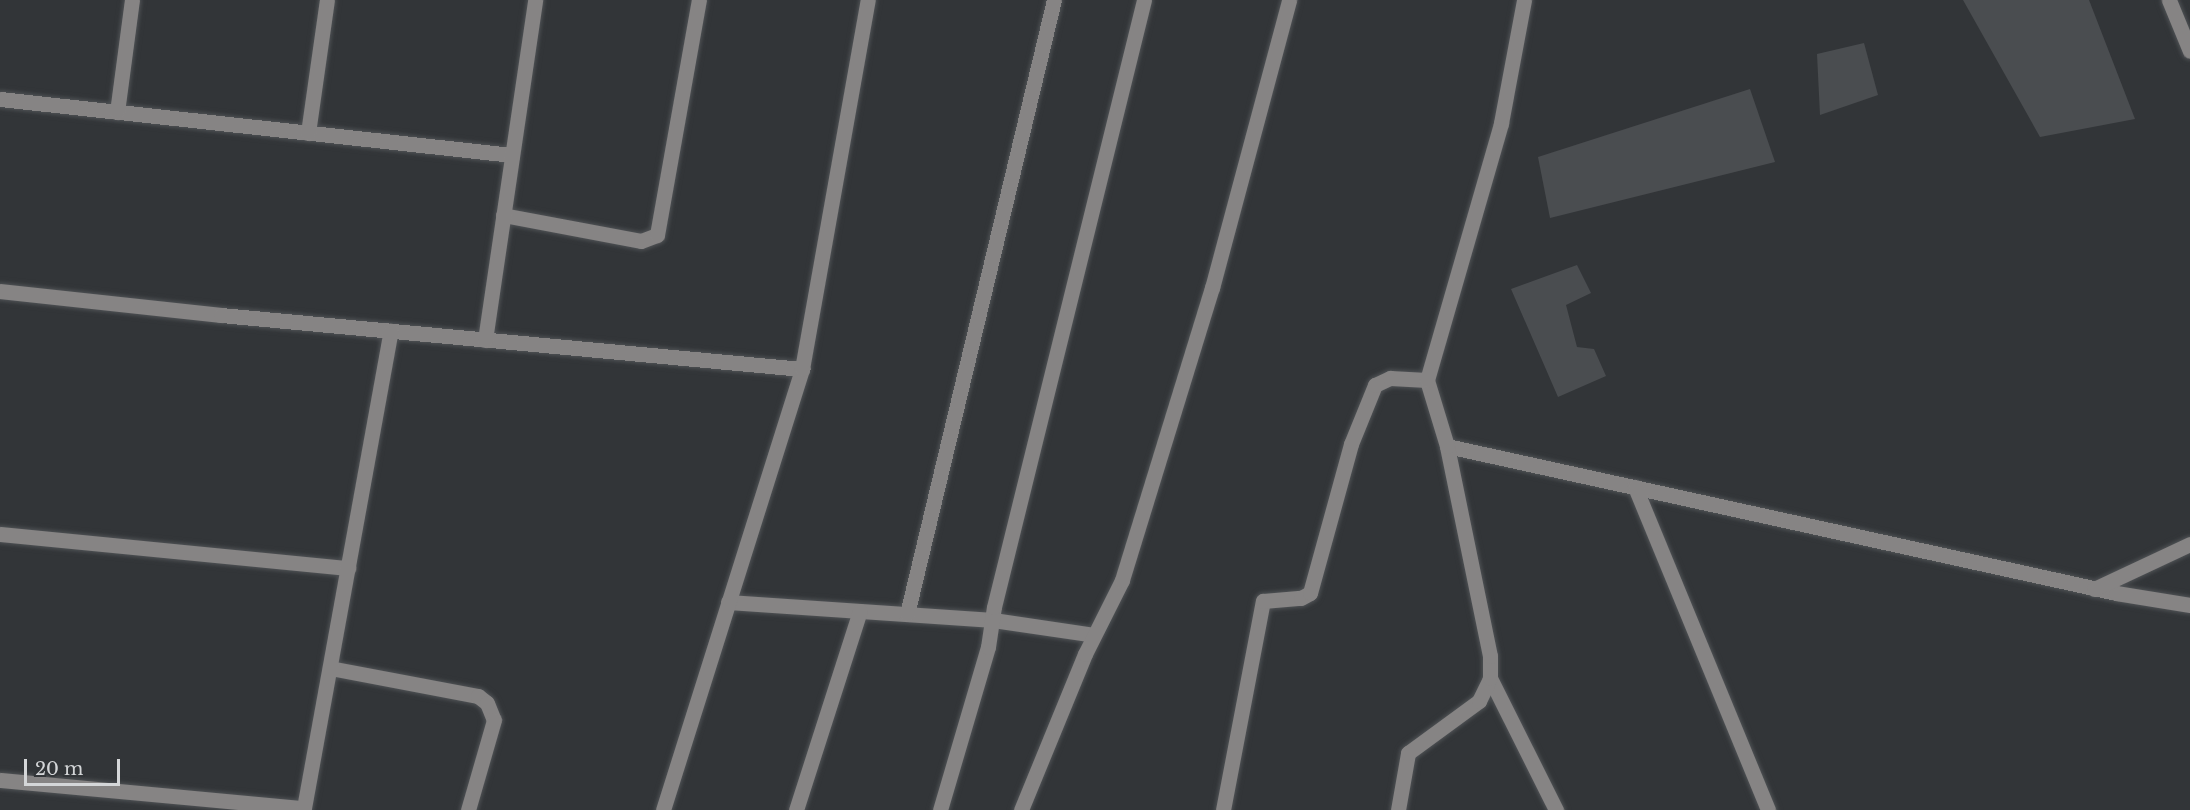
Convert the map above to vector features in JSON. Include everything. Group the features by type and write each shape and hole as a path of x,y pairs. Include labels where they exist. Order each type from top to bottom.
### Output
{"street":[{"path":"117,112 132,0"},
{"path":"308,133 327,0"},
{"path":"485,340 535,0"},
{"path":"503,215 641,241 657,235 699,0"},
{"path":"663,810 802,369 868,0"},
{"path":"907,614 1054,0"},
{"path":"940,810 975,698 1144,0"},
{"path":"1021,810 1094,634 1122,580 1212,288 1288,0"},
{"path":"1398,810 1408,753 1479,701 1490,678 1490,657 1447,446 1427,380 1501,123 1524,0"},
{"path":"2169,0 2190,51"},
{"path":"0,99 512,155"},
{"path":"0,291 391,331 802,369"},
{"path":"0,780 304,809 391,331"},
{"path":"1223,810 1263,601 1301,598 1310,592 1351,444 1375,385 1390,378 1427,380"},
{"path":"1447,446 2094,589 2190,604"},
{"path":"1635,487 1768,810"},
{"path":"0,534 348,568"},
{"path":"2094,589 2190,544"},
{"path":"728,602 993,620 1094,634"},
{"path":"796,810 860,611"},
{"path":"330,668 478,696 487,703 494,720 468,810"},
{"path":"1490,678 1556,810"}],"building":[{"path":"1963,0 2089,0 2135,119 2040,137"},
{"path":"1864,43 1878,95 1820,115 1817,54"},
{"path":"1750,89 1775,162 1550,218 1538,157"},
{"path":"1577,265 1591,293 1566,305 1577,347 1594,349 1606,376 1558,397 1511,289"}]}
